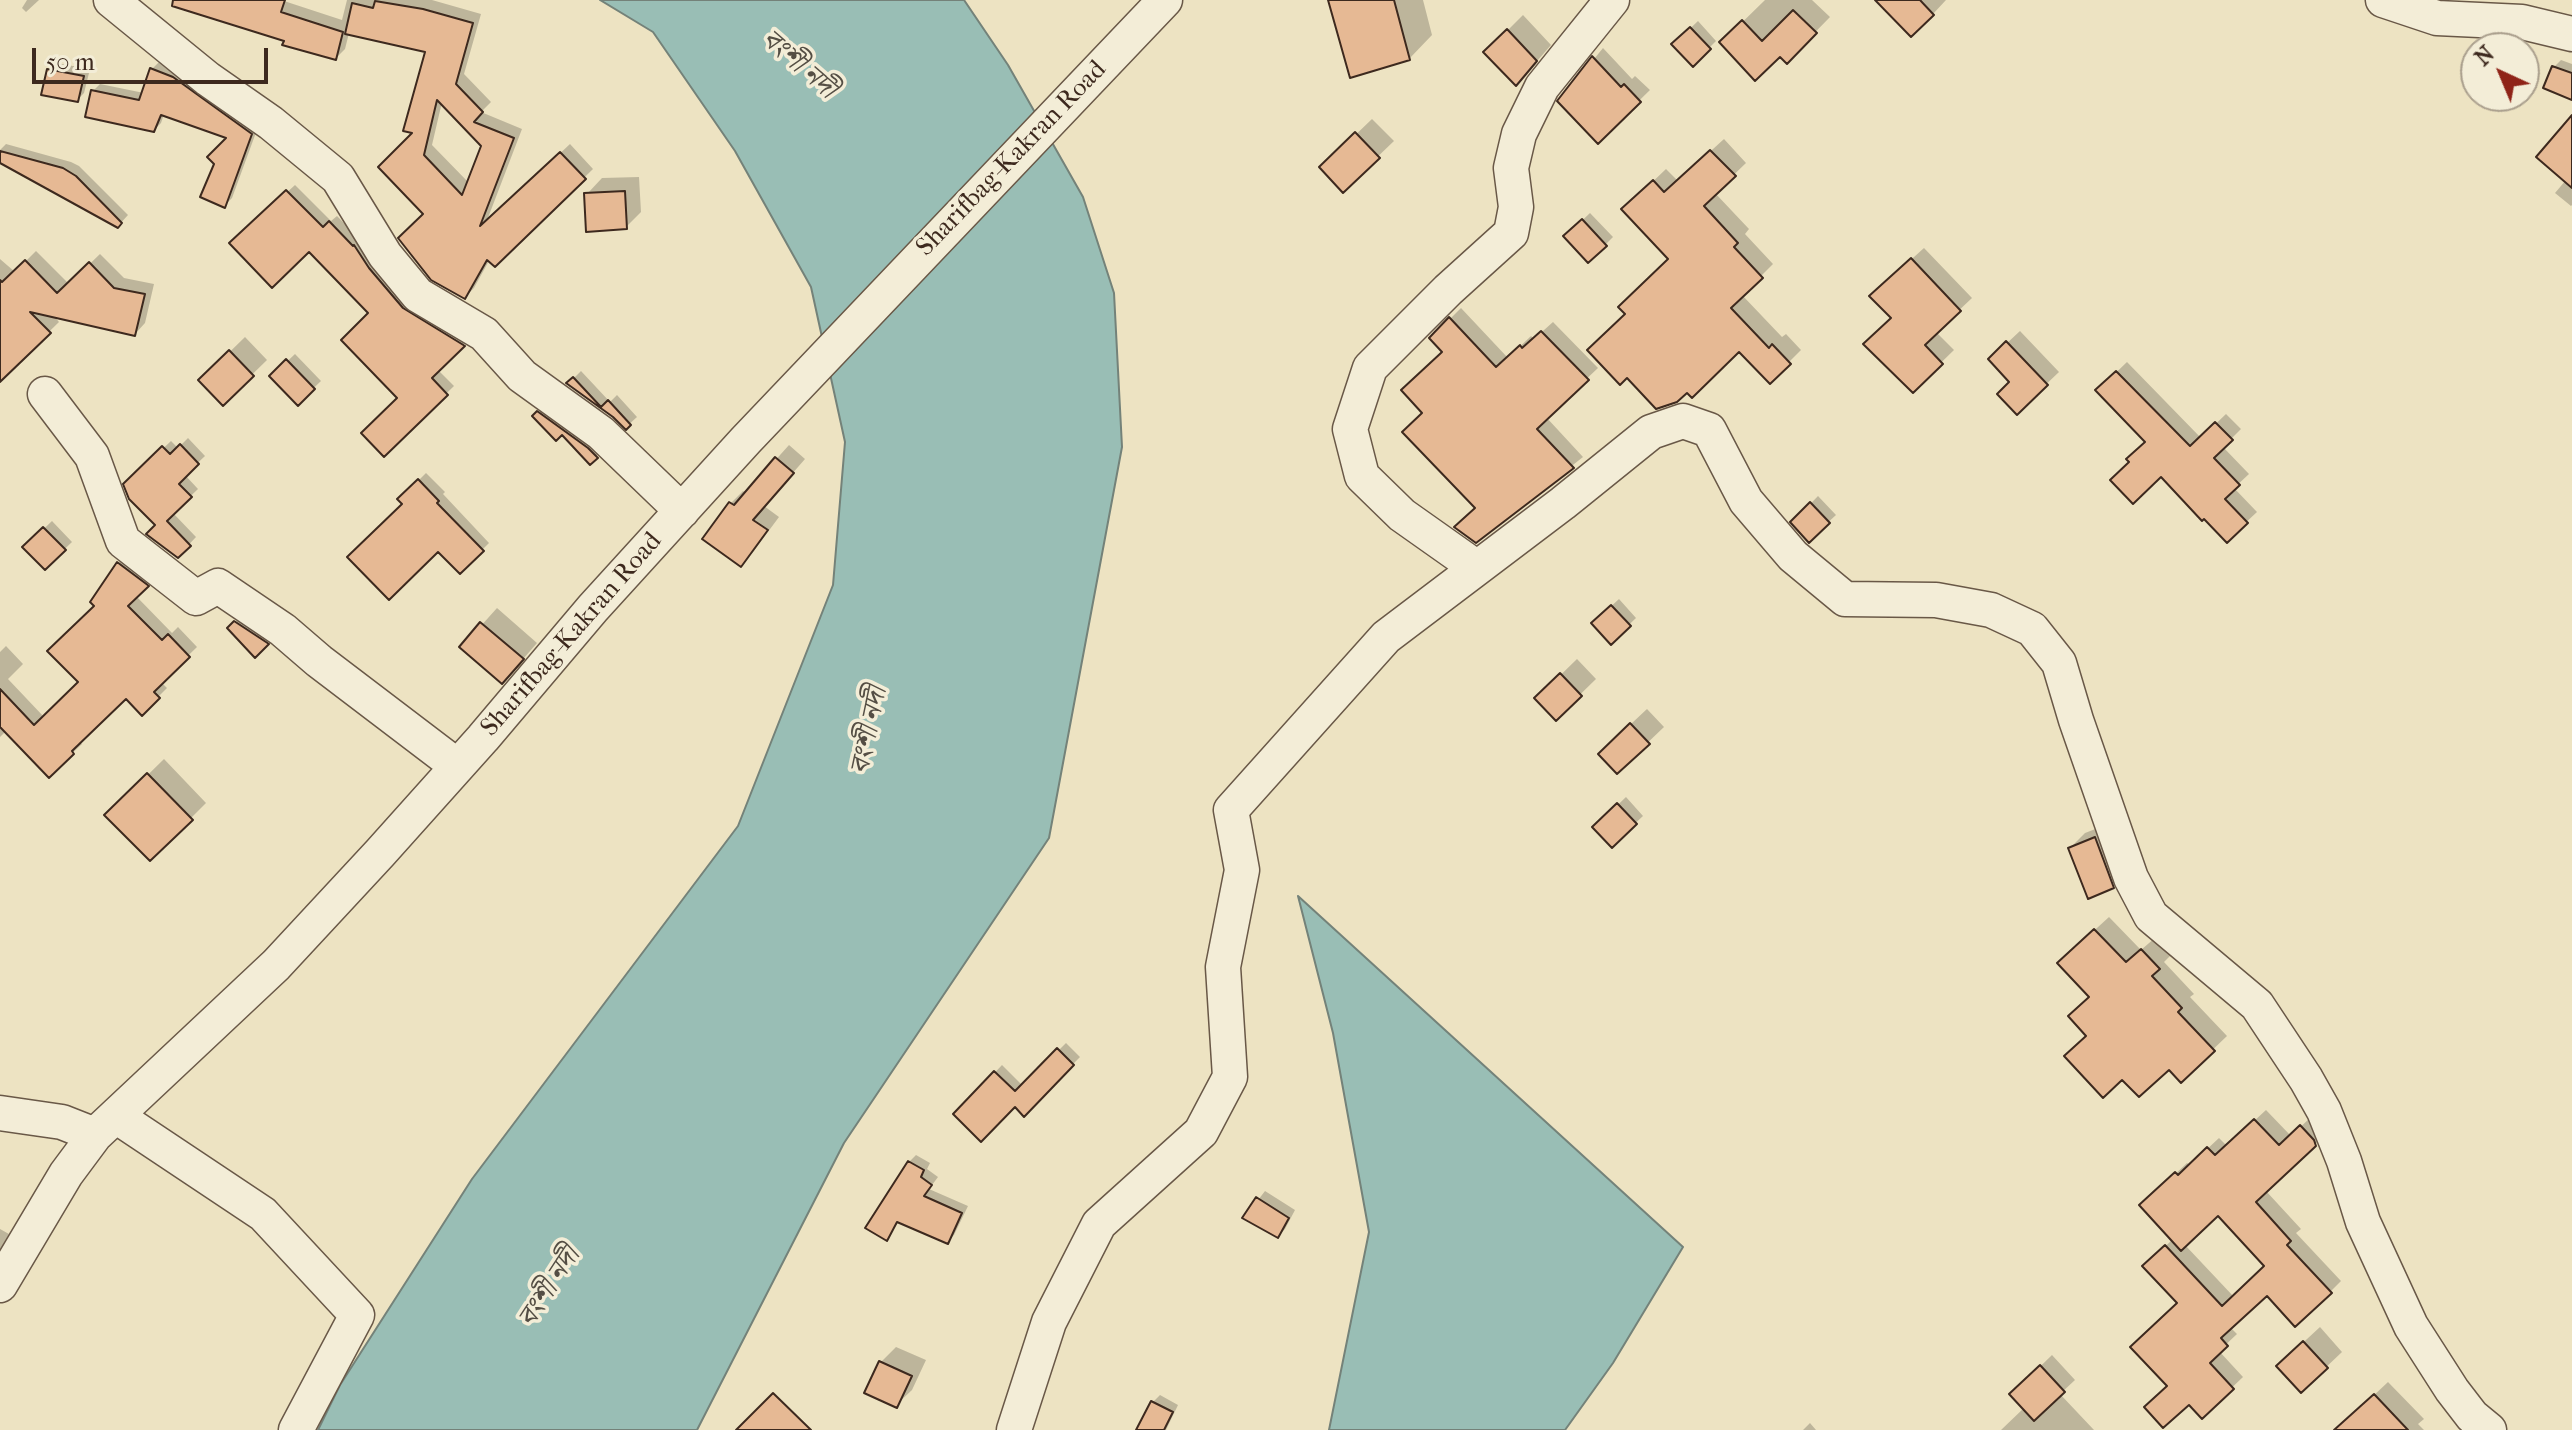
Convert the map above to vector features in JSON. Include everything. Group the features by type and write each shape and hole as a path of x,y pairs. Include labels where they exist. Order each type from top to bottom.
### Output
{"street":[{"path":"111,0 338,178 385,255 418,295 484,334 522,376 601,433 682,511"},
{"name":"Sharifbag-Kakran Road","path":"0,1285 66,1174 105,1126 276,965 746,440 1165,0"},
{"path":"1477,568 1402,515 1362,476 1350,429 1370,368 1511,233 1516,207 1511,168 1519,134 1542,87 1612,0"},
{"path":"2383,0 2437,18 2522,22 2572,34"},
{"path":"45,394 92,456 123,541 196,598 218,586 283,630 457,766"},
{"path":"1014,1430 1049,1322 1099,1224 1201,1132 1230,1077 1223,967 1242,870 1231,810 1386,637 1651,432 1683,421 1709,430 1746,501 1793,556 1845,599 1936,600 1991,610 2032,629 2059,663 2131,878 2151,916 2257,1005 2306,1079 2324,1111 2363,1222 2411,1326 2465,1407 2489,1430"},
{"path":"0,1113 105,1126 263,1214 357,1315 296,1430"}],"water":[{"name":"বংশী নদী","path":"600,0 964,0 1008,65 1083,197 1114,293 1122,447 1049,838 844,1143 697,1430 318,1430 340,1385 472,1179 738,826 833,585 845,442 811,287 735,151 653,32"},
{"path":"1298,896 1683,1247 1613,1363 1565,1430 1329,1430 1369,1232 1333,1033"}],"building":[{"path":"173,0 285,0 281,12 343,32 336,60 282,45 284,41 172,6"},
{"path":"1328,0 1394,0 1410,60 1350,78"},
{"path":"1875,0 1920,0 1934,15 1911,37"},
{"path":"375,1 423,9 473,23 456,84 483,112 474,122 514,138 480,226 560,152 586,179 495,267 487,260 465,299 431,280 398,238 423,214 378,167 412,133 403,131 425,52 345,34 352,3 373,8","holes":["437,100 481,146 462,195 424,155"]},
{"path":"1793,10 1817,33 1787,64 1780,57 1755,81 1719,42 1742,20 1762,41"},
{"path":"1690,27 1711,49 1693,67 1671,44"},
{"path":"1507,29 1537,61 1516,86 1483,52"},
{"path":"1592,56 1621,87 1624,84 1641,102 1598,144 1557,101"},
{"path":"2552,66 2572,73 2572,100 2543,88"},
{"path":"150,68 173,77 252,134 225,208 200,197 214,164 207,157 226,138 161,115 154,132 85,117 91,90 139,100"},
{"path":"47,69 84,76 78,102 41,95"},
{"path":"2572,115 2572,188 2536,157"},
{"path":"1355,132 1380,158 1343,193 1319,167"},
{"path":"1710,150 1736,176 1704,206 1738,243 1734,247 1763,278 1731,308 1769,348 1772,344 1791,364 1770,384 1739,352 1692,398 1687,393 1677,402 1656,409 1627,378 1620,385 1587,350 1625,314 1618,307 1668,259 1621,209 1653,180 1664,192"},
{"path":"0,151 63,168 76,176 122,223 118,228 0,163"},
{"path":"286,190 323,227 329,221 354,245 403,308 465,346 432,378 448,395 384,457 361,433 397,398 341,340 368,313 309,252 272,288 229,243"},
{"path":"625,191 627,229 586,232 584,193"},
{"path":"1582,219 1607,246 1588,263 1563,236"},
{"path":"1911,258 1961,311 1925,345 1943,364 1913,393 1863,344 1891,318 1869,296"},
{"path":"25,260 57,293 89,262 114,288 145,294 135,336 30,312 51,333 0,382 0,280 2,282"},
{"path":"1449,317 1496,367 1541,331 1589,380 1537,429 1574,468 1476,543 1454,527 1475,508 1402,432 1422,413 1401,390 1442,352 1429,338"},
{"path":"2006,341 2048,385 2017,415 1997,394 2009,382 1988,359"},
{"path":"229,350 254,376 223,406 198,380"},
{"path":"286,359 315,389 298,406 269,376"},
{"path":"2116,371 2190,446 2215,422 2233,440 2214,458 2240,485 2225,499 2248,523 2227,543 2161,477 2133,504 2110,480 2129,462 2126,459 2145,442 2095,390"},
{"path":"573,377 601,407 608,400 631,425 626,430 566,383"},
{"path":"537,411 598,458 590,465 562,435 556,441 532,416"},
{"path":"180,444 199,464 179,484 192,497 167,521 191,546 178,558 146,534 155,525 129,499 123,484 162,446 170,454"},
{"path":"775,457 794,473 753,520 768,530 741,567 702,539 729,502 734,505"},
{"path":"418,479 484,551 460,574 438,552 389,600 347,557 402,504 397,499"},
{"path":"1810,502 1830,523 1809,543 1790,522"},
{"path":"43,527 66,550 45,570 22,547"},
{"path":"117,562 149,586 128,606 162,640 168,634 190,657 154,692 160,698 142,716 126,699 49,778 0,727 0,689 34,725 78,682 47,651 94,606 90,602"},
{"path":"1611,605 1631,626 1611,645 1591,623"},
{"path":"234,621 269,644 255,658 227,628"},
{"path":"480,622 524,659 502,684 459,647"},
{"path":"1560,673 1582,696 1556,721 1534,698"},
{"path":"1630,723 1650,744 1617,774 1598,754"},
{"path":"147,773 193,820 150,861 104,815"},
{"path":"1617,803 1637,824 1612,848 1592,827"},
{"path":"2095,837 2114,888 2088,899 2068,848"},
{"path":"2094,929 2126,962 2141,949 2160,969 2152,976 2182,1008 2178,1012 2215,1051 2181,1083 2169,1070 2139,1097 2122,1080 2103,1098 2064,1056 2086,1036 2068,1016 2089,997 2057,963"},
{"path":"1057,1048 1074,1065 1024,1117 1015,1107 981,1142 953,1114 994,1071 1015,1091"},
{"path":"2254,1119 2279,1145 2300,1125 2314,1140 2316,1146 2256,1202 2291,1241 2287,1245 2332,1293 2295,1327 2267,1296 2221,1338 2228,1346 2210,1363 2234,1389 2202,1419 2189,1405 2163,1428 2144,1407 2167,1386 2130,1347 2177,1303 2142,1266 2165,1245 2222,1306 2264,1266 2218,1216 2181,1251 2139,1205 2175,1172 2178,1175 2207,1147 2215,1155"},
{"path":"908,1161 924,1170 921,1177 932,1185 924,1196 962,1213 948,1244 897,1222 887,1241 865,1228"},
{"path":"1256,1197 1289,1218 1278,1238 1242,1218"},
{"path":"2303,1341 2328,1368 2301,1393 2276,1366"},
{"path":"879,1361 912,1376 897,1408 864,1393"},
{"path":"2040,1365 2065,1392 2034,1421 2009,1394"},
{"path":"773,1393 811,1430 736,1430"},
{"path":"2374,1394 2408,1430 2334,1430"},
{"path":"1151,1401 1173,1412 1164,1430 1136,1430"}]}
